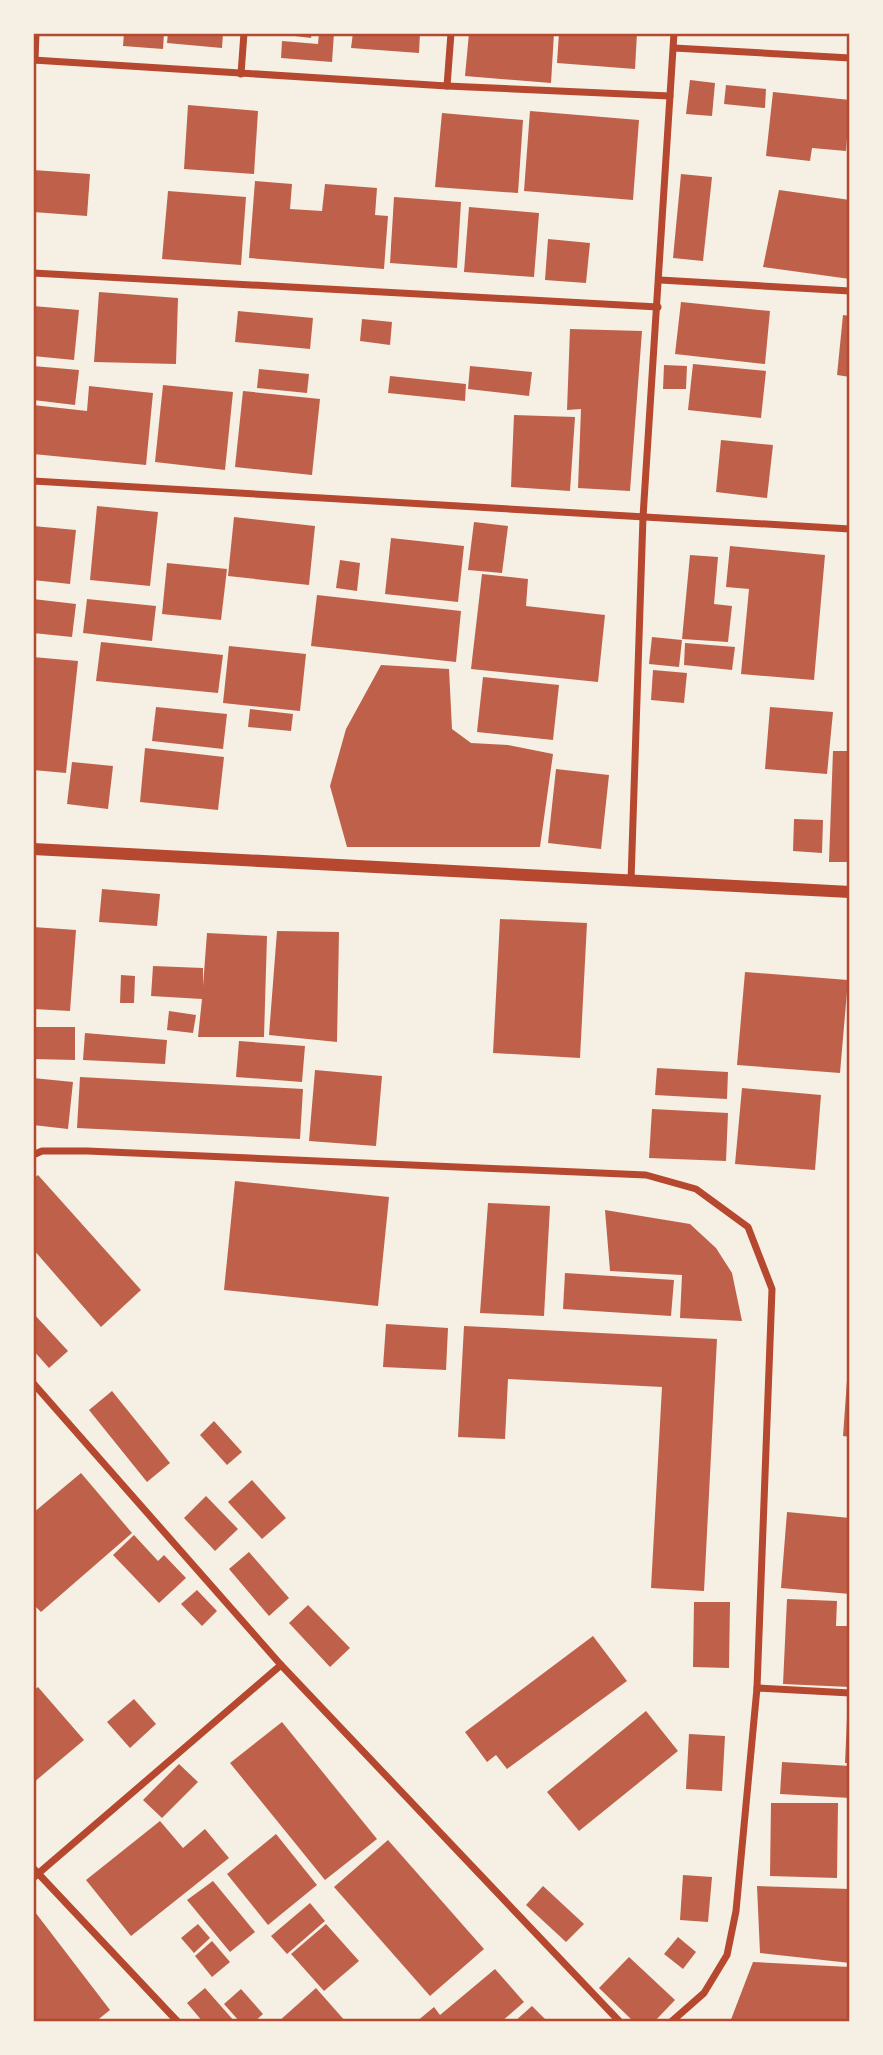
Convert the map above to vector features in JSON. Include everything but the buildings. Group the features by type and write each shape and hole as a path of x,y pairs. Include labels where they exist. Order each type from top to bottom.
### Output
{"street":[{"path":"36,33 34,60 447,86 670,96"},
{"path":"241,74 244,33"},
{"path":"447,86 451,33"},
{"path":"631,882 643,517 674,33"},
{"path":"674,48 850,58"},
{"path":"33,273 658,307"},
{"path":"660,280 850,291"},
{"path":"33,481 850,529"},
{"path":"33,849 850,892"},
{"path":"33,1155 42,1151 87,1151 646,1175 696,1189 748,1227 772,1289 757,1688 736,1911 727,1955 704,1993 671,2022"},
{"path":"33,1383 281,1665 620,2022"},
{"path":"178,2022 35,1873 281,1665"},
{"path":"757,1688 850,1693"}]}
